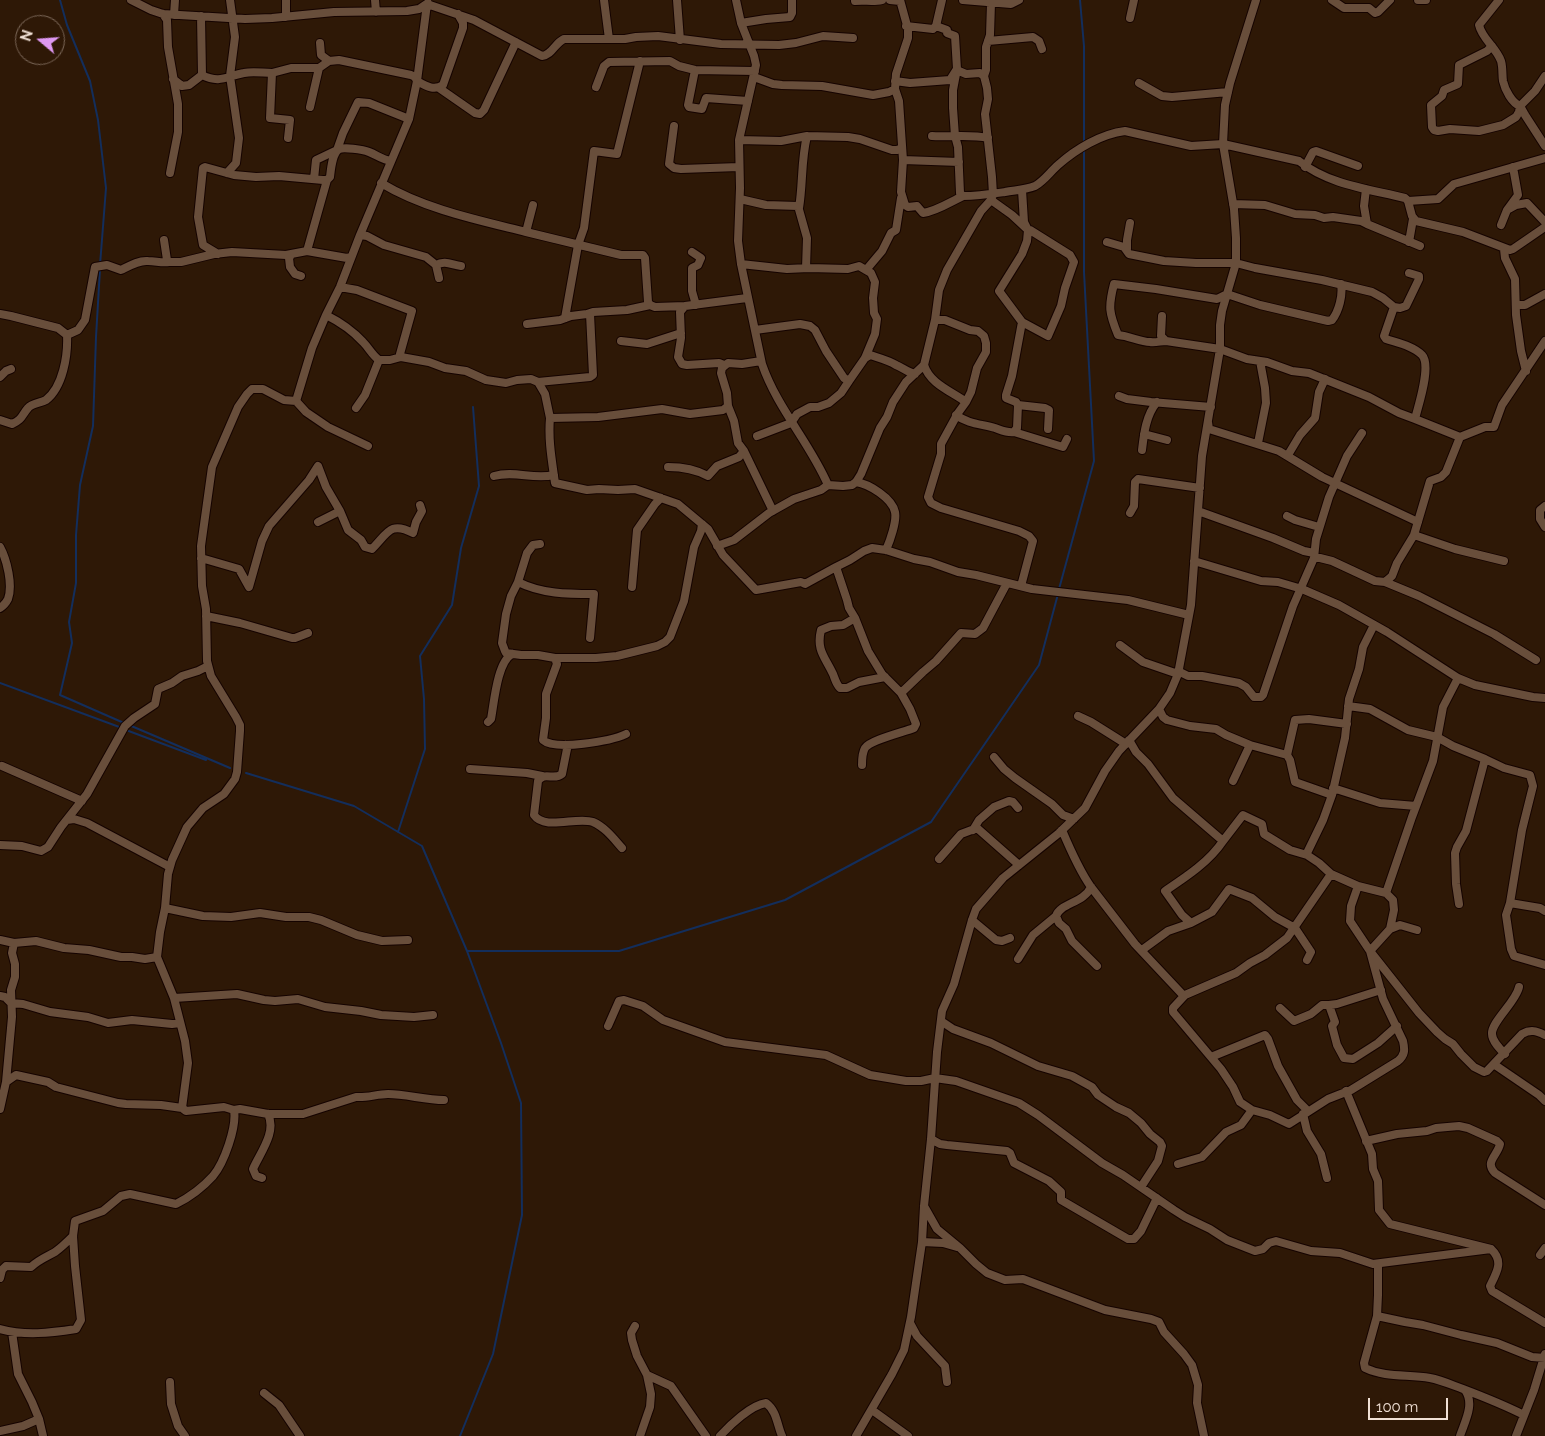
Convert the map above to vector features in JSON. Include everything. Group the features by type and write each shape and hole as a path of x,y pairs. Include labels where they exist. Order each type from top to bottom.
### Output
{"street":[{"path":"131,0 163,14 254,19 334,12 407,11 419,9 429,2"},
{"path":"174,15 175,0"},
{"path":"227,173 236,163 239,138 230,76 235,37 230,0"},
{"path":"286,0 286,17"},
{"path":"375,0 376,12"},
{"path":"604,0 610,39"},
{"path":"677,0 680,40"},
{"path":"736,0 741,24 754,56 755,74 739,140 740,200 738,241 747,298 766,377 791,423 823,472 828,484"},
{"path":"741,24 790,17 792,13 792,0"},
{"path":"855,2 882,0"},
{"path":"866,270 882,251 891,233 896,230 904,160 899,101 895,85 896,74 906,45 908,29 900,1 890,0"},
{"path":"906,26 933,29 936,26 942,0"},
{"path":"963,0 1011,4 1019,0"},
{"path":"1130,18 1134,0"},
{"path":"856,1436 904,1350 922,1242 941,1021 945,1002 954,984 976,909 1003,878 1062,830 1085,808 1118,751 1159,709 1170,693 1178,673 1189,615 1202,456 1220,349 1220,325 1236,263 1233,204 1223,144 1225,106 1256,0"},
{"path":"1332,0 1344,8 1369,8 1375,13 1390,0"},
{"path":"1418,0 1426,0"},
{"path":"1499,0 1479,25 1480,31 1500,59 1503,80 1513,102 1520,106 1545,146"},
{"path":"429,2 474,20 542,56 549,54 564,39 658,36 721,44 779,45 823,36 853,38"},
{"path":"296,401 312,348 340,287 381,183 409,119 429,2"},
{"path":"966,402 931,378 926,372 924,365 935,320 939,290 947,270 981,211 992,198 985,114 988,99 984,76 992,3"},
{"path":"163,14 167,20 168,47 178,104 178,132 170,173"},
{"path":"439,88 443,85 463,28 463,23 458,14"},
{"path":"201,16 202,75"},
{"path":"936,26 947,30 947,33 955,36 957,69 953,90 955,136 958,148 960,193 963,196"},
{"path":"988,41 1033,38 1039,41 1042,49"},
{"path":"320,43 321,56 329,60 339,60 411,75 417,81 429,87 439,88 475,113 480,114 484,110 516,42"},
{"path":"1492,46 1487,51 1459,65 1458,84 1444,90 1442,96 1431,105 1432,127 1434,130 1479,131 1503,125 1516,117 1520,106 1535,91 1545,76"},
{"path":"310,107 319,68 329,60"},
{"path":"565,318 578,245 584,228 594,151 617,154 640,61"},
{"path":"596,87 604,66 609,62 670,61 679,66 695,70 755,74 782,85 822,86 873,95 890,92 895,85 950,80 957,69"},
{"path":"202,75 222,80 246,72 272,73 291,68 319,68"},
{"path":"957,69 966,74 976,73 984,76"},
{"path":"695,70 688,104 689,108 703,108 706,98 748,101"},
{"path":"272,73 270,118 290,120 288,138"},
{"path":"173,79 182,86 189,85 202,75"},
{"path":"1138,83 1162,96 1172,97 1228,92"},
{"path":"307,251 337,150 358,102 369,103 409,119"},
{"path":"674,126 669,164 674,168 739,167"},
{"path":"901,192 905,205 911,208 917,206 923,213 933,211 963,196 992,198 1022,190 1036,185 1070,155 1104,136 1114,132 1125,131 1191,146 1223,144 1298,162 1305,167 1361,189 1378,191 1405,198 1408,201 1438,200 1454,184 1545,158"},
{"path":"739,140 781,141 807,136 848,137 892,150 902,148"},
{"path":"806,268 807,238 799,208 802,191 802,159 807,136"},
{"path":"932,136 981,136 988,138"},
{"path":"314,179 316,160 342,148 370,152 382,160 391,161"},
{"path":"1305,167 1313,152 1358,166"},
{"path":"904,160 958,162"},
{"path":"218,254 203,245 202,240 198,217 203,168 256,177 279,176 328,180"},
{"path":"1501,225 1507,210 1518,195 1513,168"},
{"path":"381,183 414,200 460,216 578,245 621,254 643,255 645,258 648,302 650,306"},
{"path":"1366,189 1364,206 1367,224"},
{"path":"992,198 1027,230 1030,230 1070,255 1074,262 1061,306 1049,335 1022,322 999,291 1022,254 1027,241 1027,230 1024,222 1022,190"},
{"path":"740,200 799,208"},
{"path":"1408,201 1413,219 1409,233 1409,242"},
{"path":"1507,210 1516,205 1527,203 1545,222"},
{"path":"1233,204 1265,205 1295,214 1361,221 1420,246"},
{"path":"526,232 533,205"},
{"path":"1413,219 1463,232 1504,249 1513,249 1545,227"},
{"path":"1130,223 1126,240 1129,254 1164,261 1236,263 1372,292 1394,307 1406,306 1419,279 1419,276 1409,273"},
{"path":"360,235 367,236 384,245 426,258 436,265 439,278"},
{"path":"164,240 167,260 169,262"},
{"path":"1107,242 1127,249"},
{"path":"1504,249 1505,258 1515,279 1521,351 1526,371"},
{"path":"67,335 78,330 85,320 95,267 107,265 121,270 147,260 159,264 181,262 232,252 282,256 307,251 347,258 351,257"},
{"path":"692,252 701,258 698,265 692,268 692,291 696,305"},
{"path":"291,255 289,258 290,268 295,274 301,276"},
{"path":"436,265 446,262 461,266"},
{"path":"741,264 788,269 840,269 859,266 871,272 874,282 874,313 877,319 875,334 865,358 841,393 834,400 818,407 810,407 798,414 791,423 756,436"},
{"path":"1341,284 1342,292 1335,316 1332,320 1328,321 1260,305 1227,294 1217,299 1114,284 1109,303 1111,319 1118,335 1152,343 1166,341 1220,349 1247,359 1292,371 1309,373 1325,378 1369,398 1398,414 1460,437 1486,427 1494,428 1502,406 1544,346"},
{"path":"340,287 357,290 412,311 400,354 401,357"},
{"path":"1516,305 1525,305 1545,294"},
{"path":"527,324 650,306 685,306 747,298"},
{"path":"685,306 680,312 681,333 678,357 682,364 719,363 724,365 761,360"},
{"path":"1394,307 1384,336 1386,339 1415,350 1425,360 1424,385 1414,419"},
{"path":"0,314 58,328 67,335 68,349 56,389 45,400 28,407 21,420 12,424 0,420"},
{"path":"326,315 339,322 358,337 371,354 379,360 401,357 466,371 492,381 510,383 517,380 531,379 538,382 590,377 593,375 590,314"},
{"path":"1162,316 1161,336 1166,341"},
{"path":"935,320 945,320 970,330 978,331 984,336 986,352 977,368 966,402 956,415 941,444 941,454 928,497 931,503 940,508 1029,536 1033,541 1021,586"},
{"path":"1022,322 1006,398 1016,402 1018,405 1049,410 1048,429"},
{"path":"755,330 800,324 810,326 815,330 826,351 844,378 849,382"},
{"path":"621,342 647,344 681,333"},
{"path":"865,358 870,355 880,358 915,374"},
{"path":"356,408 365,395 379,360"},
{"path":"1258,444 1266,403 1260,361"},
{"path":"724,365 721,373 738,443 744,451 773,511"},
{"path":"717,546 734,540 773,511 794,499 821,490 828,484 843,486 852,485 856,482 893,402 906,382 924,365"},
{"path":"0,377 6,371 12,369"},
{"path":"1288,456 1300,435 1315,418 1325,378"},
{"path":"538,382 545,394 550,418 550,460 555,483 587,490 636,489 678,504 708,529 722,555 756,590 801,582 805,584 872,548 930,562 944,568 1049,592 1128,600 1189,615"},
{"path":"182,1108 188,1063 185,1041 174,998 157,957 165,908 167,880 170,867 187,826 203,808 224,794 231,786 237,772 240,725 211,676 208,666 201,558 203,527 212,467 238,407 247,394 257,388 263,389 284,400 296,401 306,412 328,427 368,446"},
{"path":"1119,396 1127,399 1211,406"},
{"path":"1142,450 1151,409 1157,402"},
{"path":"1014,432 1018,405"},
{"path":"550,418 602,416 662,409 690,414 723,410 728,406"},
{"path":"956,415 977,425 1009,433 1014,432 1063,447 1067,439"},
{"path":"1208,422 1209,429 1279,451 1322,477 1418,522"},
{"path":"1120,645 1144,662 1188,676 1202,676 1239,683 1246,686 1254,697 1261,697 1264,694 1293,606 1302,589 1314,556 1319,527 1335,483 1347,456 1362,433"},
{"path":"1144,434 1167,440"},
{"path":"1384,582 1392,576 1397,563 1414,535 1430,480 1440,477 1446,472 1460,437"},
{"path":"668,467 690,468 708,476 717,466 739,457 744,451"},
{"path":"201,558 239,569 249,587 262,540 269,526 309,480 318,466 326,487 340,511 348,530 361,540 365,547 372,549 392,528 401,527 413,533 422,511 420,505"},
{"path":"494,476 509,473 533,477 554,475"},
{"path":"1130,513 1134,506 1135,482 1138,479 1200,488"},
{"path":"856,482 863,483 884,496 895,510 896,518 886,550"},
{"path":"632,587 637,530 654,504 661,498"},
{"path":"1545,506 1540,510 1540,519 1545,526"},
{"path":"318,522 340,511"},
{"path":"1198,511 1273,538 1314,556 1332,561 1375,581 1384,582 1452,612 1494,634 1536,660"},
{"path":"1287,516 1319,527"},
{"path":"540,544 533,545 527,553 518,582 511,596 506,614 502,643 504,651 512,654 555,658 585,659 617,656 657,646 670,637 680,613 694,547 702,524"},
{"path":"1414,535 1455,549 1504,561"},
{"path":"0,547 6,558 9,592 6,604 0,608"},
{"path":"1194,561 1261,582 1278,582 1302,589 1338,605 1374,625 1458,678 1475,685 1545,698"},
{"path":"836,568 849,608 868,651 884,677 902,693 916,724 914,728 885,737 867,746 864,750 862,764"},
{"path":"518,582 527,587 550,593 594,594 590,638"},
{"path":"902,693 936,661 961,633 975,634 983,628 1007,583"},
{"path":"206,616 240,623 292,638 308,634"},
{"path":"855,618 843,625 830,626 821,630 819,638 824,659 840,688 847,688 859,682 884,677"},
{"path":"1307,855 1333,791 1345,738 1348,706 1359,670 1363,648 1374,625"},
{"path":"488,722 491,720 497,684 503,665 507,657 512,654"},
{"path":"555,658 557,664 546,694 546,718 543,738 545,743 566,745 606,741 626,734"},
{"path":"0,845 45,850 82,801 124,728 134,718 155,704 157,691 161,686 172,683 182,676 198,672 208,666"},
{"path":"1386,893 1433,761 1443,707 1458,678"},
{"path":"1348,706 1370,709 1408,730 1437,737 1504,768 1530,775 1533,786 1522,830 1510,903 1506,915 1511,949 1514,956 1545,965"},
{"path":"1159,709 1167,720 1190,726 1216,729 1250,745 1287,755"},
{"path":"1078,716 1127,742 1148,764 1173,798 1223,841"},
{"path":"1347,724 1309,718 1295,720 1287,755 1295,782 1380,803 1416,806"},
{"path":"470,769 558,777 562,774 566,745"},
{"path":"1233,781 1250,745"},
{"path":"994,757 1015,778 1052,804 1063,815 1074,819"},
{"path":"1459,904 1455,853 1466,831 1485,759"},
{"path":"2,766 82,801"},
{"path":"542,776 538,781 535,800 534,815 537,820 550,822 591,821 605,830 622,848"},
{"path":"973,830 979,820 994,808 1010,801 1018,808"},
{"path":"1191,923 1182,915 1165,891 1188,876 1217,850 1244,815 1262,824 1264,834 1290,850 1307,855 1331,874 1358,886 1386,893 1393,900 1394,910 1390,929"},
{"path":"67,820 74,819 87,823 170,867"},
{"path":"939,859 961,834 977,828 1019,865"},
{"path":"1062,830 1085,879 1091,887 1148,959 1156,965 1182,994 1186,995"},
{"path":"1331,874 1287,938 1266,955 1250,962 1236,973 1186,995 1173,1008 1173,1012 1221,1069 1240,1102 1252,1110 1288,1124 1328,1099 1346,1092 1391,1066 1403,1057 1405,1048 1403,1041 1383,999 1370,951"},
{"path":"1358,886 1350,906 1350,921 1370,951 1419,1013 1437,1032 1453,1044 1474,1067 1484,1072 1487,1071 1522,1034 1531,1030 1545,1035"},
{"path":"1018,959 1033,935 1056,916 1058,911 1085,897 1091,887"},
{"path":"1142,950 1168,931 1191,923 1212,912 1229,889 1252,898 1276,917 1295,928 1311,952 1308,960"},
{"path":"1510,903 1540,908 1545,911"},
{"path":"165,908 203,916 231,917 260,913 286,917 309,917 357,935 382,941 408,940"},
{"path":"1056,916 1072,941 1097,966"},
{"path":"972,920 996,940 1002,941 1010,938"},
{"path":"1370,951 1390,929 1400,925 1417,930"},
{"path":"0,940 14,943 36,941 64,948 90,950 145,960 157,957"},
{"path":"0,1108 6,1082 12,1017 11,990 15,977 15,964 12,953 14,943"},
{"path":"1504,1054 1498,1046 1492,1031 1518,994 1519,987"},
{"path":"1280,1008 1294,1021 1311,1014 1322,1005 1329,1005 1381,990"},
{"path":"174,998 237,994 275,1002 298,999 324,1007 381,1015 434,1015"},
{"path":"0,996 5,997 11,1003 108,1022 124,1020 180,1023"},
{"path":"608,1026 619,1002 624,1000 648,1009 663,1020 726,1042 826,1055 878,1077 906,1081 922,1081 935,1078 964,1083 1019,1103 1102,1163 1113,1168 1185,1217 1210,1229 1226,1240 1256,1251 1276,1241 1298,1248 1340,1254 1378,1264 1491,1249"},
{"path":"1329,1005 1335,1022 1332,1026 1337,1045 1344,1058 1353,1059 1378,1043 1397,1026"},
{"path":"941,1021 953,1029 991,1043 1038,1066 1072,1076 1092,1086 1098,1095 1141,1122 1162,1146 1158,1161 1141,1187"},
{"path":"1211,1057 1265,1035 1278,1066 1305,1113 1307,1131 1321,1154 1327,1178"},
{"path":"1495,1064 1545,1101"},
{"path":"6,1082 16,1075 48,1082 56,1087 118,1103 161,1104 182,1108 186,1111 224,1107 268,1114 303,1114 356,1097 362,1098 387,1094 444,1100"},
{"path":"1346,1092 1372,1154 1373,1169 1378,1181 1379,1210 1390,1224 1491,1249 1496,1254 1499,1264 1490,1286 1492,1291 1545,1323"},
{"path":"0,1330 48,1334 76,1329 81,1320 74,1221 103,1211 120,1196 130,1194 176,1204 200,1188 214,1175 228,1149 232,1133 234,1110"},
{"path":"1178,1164 1202,1156 1226,1132 1241,1125 1252,1110"},
{"path":"262,1178 256,1176 253,1169 263,1150 270,1130 268,1114"},
{"path":"1366,1141 1436,1128 1459,1126 1468,1128 1500,1144 1490,1163 1491,1169 1495,1173 1545,1204"},
{"path":"931,1139 947,1146 1007,1151 1010,1153 1014,1163 1049,1180 1061,1192 1061,1200 1128,1239 1134,1239 1141,1231 1156,1198"},
{"path":"924,1206 938,1229 987,1273 1005,1280 1023,1279 1105,1310 1151,1318 1159,1322 1164,1332 1192,1365 1198,1386 1197,1403 1204,1436"},
{"path":"0,1278 2,1270 6,1266 31,1267 40,1259 63,1246 74,1236"},
{"path":"922,1242 942,1243 960,1248"},
{"path":"1540,1255 1545,1248"},
{"path":"1378,1264 1377,1316 1364,1363 1365,1368 1392,1375 1429,1378 1484,1397 1524,1415"},
{"path":"1377,1316 1423,1324 1497,1343 1532,1357 1544,1357 1534,1390 1516,1436"},
{"path":"910,1323 917,1336 944,1366 947,1382"},
{"path":"635,1326 631,1333 632,1340 637,1356 647,1375 651,1394 650,1407 640,1436"},
{"path":"12,1332 18,1374 39,1420 42,1436"},
{"path":"647,1375 671,1386 706,1436"},
{"path":"170,1382 171,1404 178,1426 185,1436"},
{"path":"1460,1436 1470,1404 1469,1396 1465,1390"},
{"path":"264,1394 279,1406 300,1436"},
{"path":"720,1436 729,1426 758,1404 766,1403 771,1407 775,1415 782,1436"},
{"path":"872,1410 908,1436"},
{"path":"0,1430 23,1426 39,1420"}],"waterway":[{"path":"60,0 67,25 90,81 98,120 106,188 100,265"},
{"path":"1080,0 1084,46 1084,144"},
{"path":"1059,589 1094,461 1084,272 1084,149"},
{"path":"100,269 93,426 80,485 76,535 76,583 69,622 72,643 60,695 124,723"},
{"path":"398,832 425,749 424,699 420,656 452,605 461,548 479,486 473,407"},
{"path":"467,951 619,951 785,900 931,822 1039,665 1058,594"},
{"path":"0,683 122,728"},
{"path":"129,725 230,768"},
{"path":"126,730 206,760"},
{"path":"246,773 354,806 422,846 467,951 521,1103 522,1215 493,1354 460,1436"}]}
